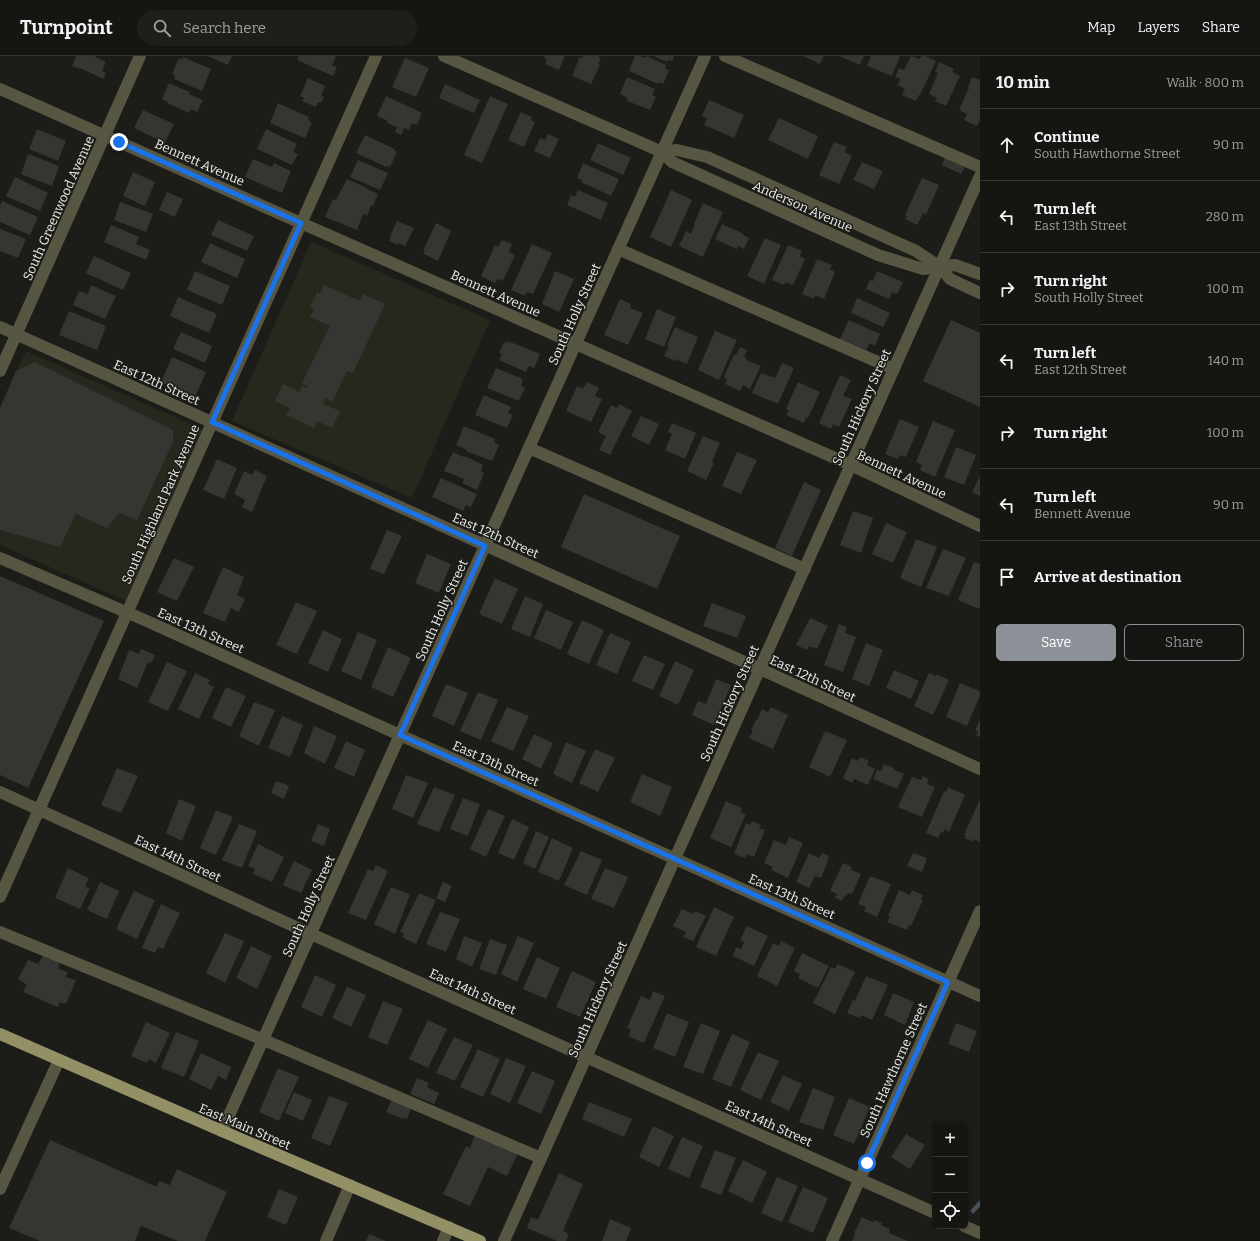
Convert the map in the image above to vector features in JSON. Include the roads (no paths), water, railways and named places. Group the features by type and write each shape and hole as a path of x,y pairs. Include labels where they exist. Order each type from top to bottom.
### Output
{"main road":[{"name":"East Main Street","path":"0,1034 222,1132 480,1241"}],"street":[{"name":"South Greenwood Avenue","path":"0,371 140,56"},
{"name":"South Highland Park Avenue","path":"0,897 376,56"},
{"name":"Anderson Avenue","path":"444,56 662,152 672,162 878,255 923,269 955,265 980,274"},
{"name":"South Holly Street","path":"222,1132 705,56"},
{"path":"725,56 980,167"},
{"name":"Bennett Avenue","path":"0,89 851,465 980,526"},
{"name":"Anderson Avenue","path":"662,152 677,150 707,157 916,251 940,267 950,279 980,292"},
{"name":"South Hickory Street","path":"504,1241 980,176"},
{"path":"618,250 894,369"},
{"name":"East 12th Street","path":"0,327 980,769"},
{"path":"529,448 805,569"},
{"name":"East 13th Street","path":"0,558 127,612 980,996"},
{"name":"East 14th Street","path":"0,792 311,934 932,1212"},
{"name":"South Hawthorne Street","path":"832,1241 980,911"},
{"path":"0,932 264,1040 541,1158"},
{"path":"0,1189 58,1060"},
{"path":"326,1241 350,1185"},
{"path":"443,1241 449,1227"},
{"path":"968,1228 980,1233"}],"waterway":[{"path":"973,1211 980,1203"}]}
